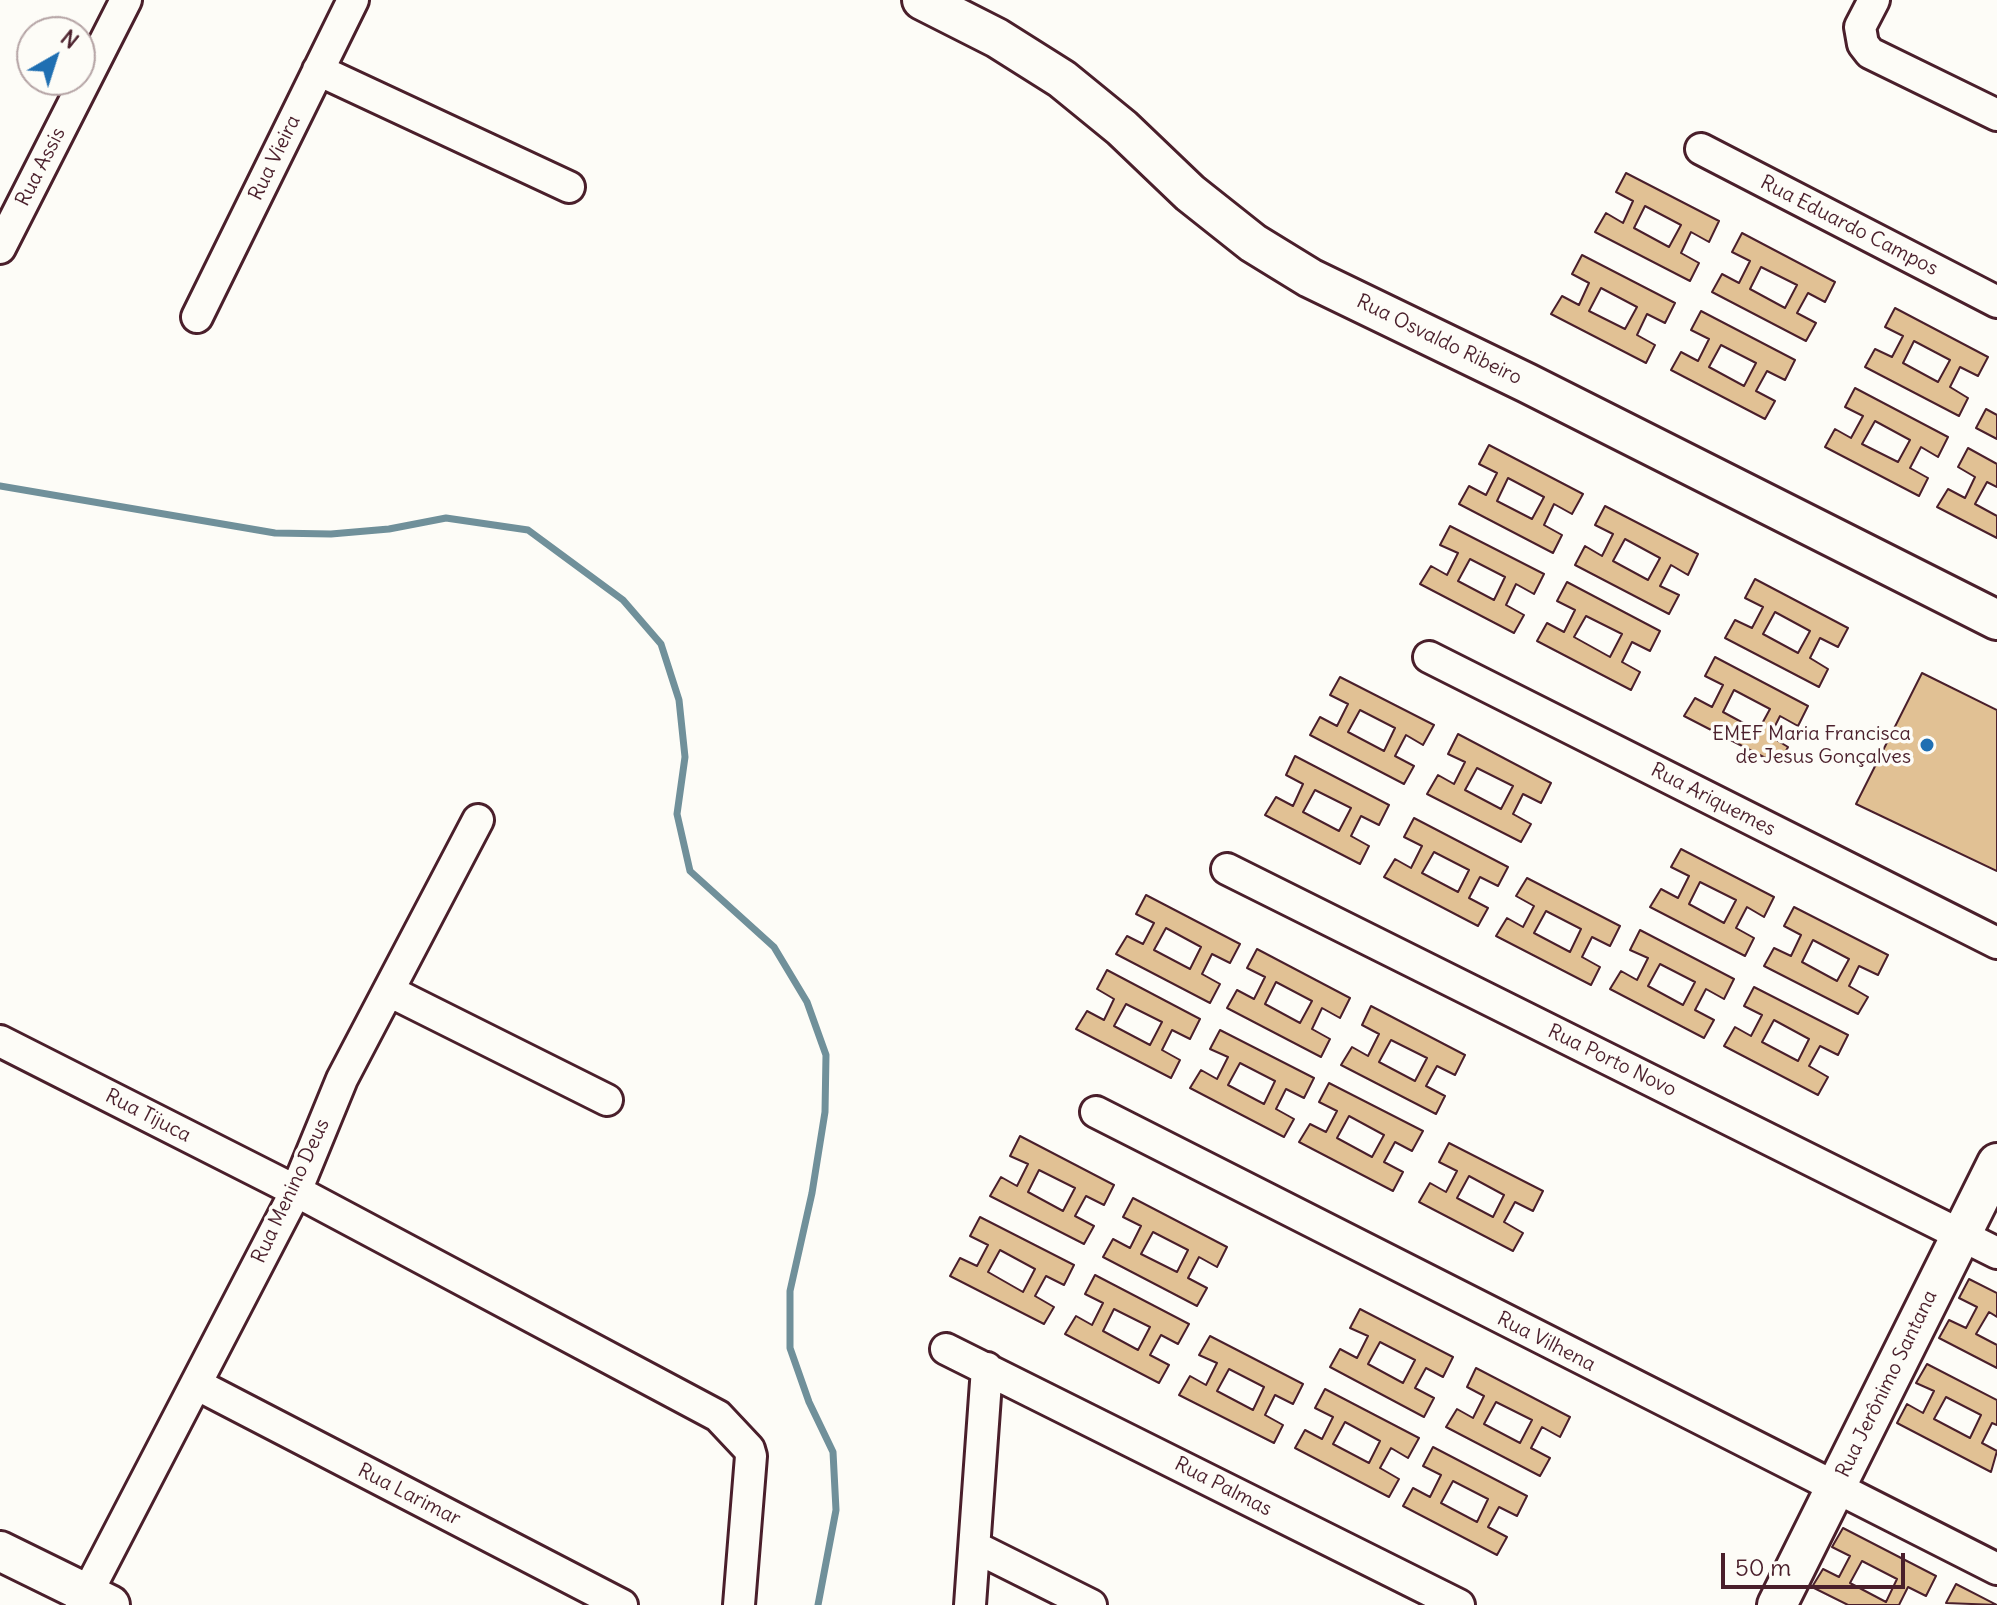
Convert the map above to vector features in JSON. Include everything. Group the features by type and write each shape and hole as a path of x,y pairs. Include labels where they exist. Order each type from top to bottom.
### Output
{"street":[{"name":"Rua Assis","path":"0,248 126,0"},
{"name":"Rua Vieira","path":"197,317 353,0"},
{"name":"Rua Osvaldo Ribeiro","path":"922,0 997,38 1062,79 1122,128 1200,202 1253,243 1310,278 1527,383 1997,620"},
{"path":"1874,0 1860,27 1863,44 1870,53 1997,115"},
{"path":"318,70 569,187"},
{"name":"Rua Eduardo Campos","path":"1701,149 1997,302"},
{"name":"Rua Ariquemes","path":"1429,657 1997,943"},
{"name":"Rua Menino Deus","path":"92,1601 196,1384 296,1191 342,1079 478,820"},
{"name":"Rua Porto Novo","path":"1227,869 1997,1253"},
{"path":"389,991 607,1100"},
{"name":"Rua Tijuca","path":"0,1041 296,1191 705,1409 732,1429 751,1456 739,1605"},
{"name":"Rua Vilhena","path":"1096,1112 1997,1569"},
{"name":"Rua Jerônimo Santana","path":"1777,1605 1997,1163"},
{"name":"Rua Palmas","path":"946,1349 1459,1605"},
{"path":"970,1605 987,1368"},
{"name":"Rua Larimar","path":"196,1384 622,1605"},
{"path":"975,1547 1091,1605"},
{"path":"0,1551 92,1601"}],"building":[{"path":"1626,173 1719,221 1709,242 1691,232 1681,253 1699,263 1690,281 1595,232 1606,213 1623,223 1633,201 1616,192","holes":["1645,206 1681,225 1669,247 1634,228"]},
{"path":"1742,233 1835,282 1825,302 1808,293 1797,313 1816,323 1806,341 1712,292 1722,274 1739,283 1750,261 1732,252","holes":["1761,267 1797,285 1785,308 1750,289"]},
{"path":"1582,255 1675,303 1665,323 1647,314 1637,335 1655,345 1646,363 1551,314 1562,296 1579,305 1589,283 1572,274","holes":["1601,288 1637,307 1625,329 1589,311"]},
{"path":"1895,308 1988,357 1978,376 1960,367 1950,387 1968,398 1959,416 1865,367 1875,349 1892,357 1903,336 1885,327","holes":["1914,341 1950,360 1938,382 1903,363"]},
{"path":"1701,311 1795,360 1785,380 1767,371 1756,391 1775,401 1765,419 1671,370 1681,352 1698,361 1709,339 1691,330","holes":["1721,345 1756,363 1744,386 1709,367"]},
{"path":"1855,388 1948,437 1938,457 1921,447 1910,468 1928,478 1919,496 1825,447 1835,429 1851,438 1863,416 1845,407","holes":["1875,421 1910,440 1898,462 1862,444"]},
{"path":"1986,409 1997,415 1997,439 1976,428"},
{"path":"1489,445 1583,494 1572,514 1554,504 1544,525 1562,535 1553,553 1459,504 1469,486 1486,495 1497,473 1479,464","holes":["1508,478 1544,497 1532,519 1497,501"]},
{"path":"1968,448 1997,464 1997,487 1987,482 1975,504 1997,516 1997,538 1937,507 1948,489 1965,498 1975,477 1958,467"},
{"path":"1605,506 1698,554 1688,575 1671,565 1660,586 1679,595 1669,614 1575,565 1585,546 1602,556 1613,534 1595,525","holes":["1625,539 1660,558 1648,580 1613,561"]},
{"path":"1450,526 1544,574 1534,594 1516,584 1506,605 1524,615 1514,633 1420,584 1431,566 1447,575 1458,553 1440,545","holes":["1470,559 1505,577 1494,600 1458,581"]},
{"path":"1755,579 1848,628 1838,647 1820,638 1810,658 1828,669 1819,687 1725,638 1735,620 1752,628 1763,607 1745,598","holes":["1775,612 1810,631 1798,653 1763,634"]},
{"path":"1567,582 1660,631 1650,651 1632,642 1622,662 1640,672 1631,690 1537,641 1547,623 1564,632 1575,610 1557,601","holes":["1586,616 1622,634 1610,657 1574,637"]},
{"path":"1715,657 1808,706 1798,726 1780,716 1770,736 1788,747 1779,765 1684,716 1695,698 1712,707 1723,685 1705,676","holes":["1734,690 1770,709 1758,731 1723,712"]},
{"path":"1922,673 1997,710 1997,871 1856,804"},
{"path":"1340,677 1434,725 1423,745 1406,735 1395,756 1414,766 1404,784 1310,735 1320,717 1337,726 1348,704 1330,695","holes":["1360,710 1395,728 1384,751 1348,732"]},
{"path":"1458,734 1551,783 1541,803 1523,794 1513,814 1531,824 1521,842 1427,794 1438,775 1454,784 1465,762 1448,754","holes":["1477,768 1513,786 1501,809 1465,790"]},
{"path":"1295,756 1389,805 1379,825 1361,816 1351,836 1369,846 1360,864 1265,815 1276,797 1293,806 1303,784 1286,775","holes":["1315,790 1351,808 1339,831 1303,812"]},
{"path":"1414,818 1508,867 1498,886 1480,877 1469,898 1488,908 1478,926 1384,877 1395,859 1411,868 1422,846 1404,837","holes":["1434,852 1469,870 1458,892 1422,873"]},
{"path":"1681,849 1774,897 1764,917 1747,907 1736,928 1754,938 1745,956 1650,907 1661,889 1678,898 1689,876 1671,867","holes":["1700,882 1736,900 1724,923 1689,904"]},
{"path":"1527,878 1620,926 1610,946 1592,937 1582,957 1600,967 1591,985 1496,936 1507,918 1523,927 1534,906 1516,896","holes":["1546,911 1581,929 1570,952 1534,933"]},
{"path":"1146,895 1240,944 1230,963 1212,954 1202,974 1220,984 1210,1003 1116,954 1127,936 1143,944 1154,923 1136,914","holes":["1166,928 1201,947 1190,969 1154,950"]},
{"path":"1794,907 1888,955 1878,975 1859,966 1849,986 1868,997 1858,1014 1764,966 1774,948 1791,956 1801,935 1784,926","holes":["1813,940 1849,959 1837,981 1802,962"]},
{"path":"1640,930 1734,979 1724,999 1706,989 1695,1010 1714,1020 1704,1038 1610,989 1621,971 1637,980 1648,958 1630,950","holes":["1660,964 1695,982 1683,1005 1648,986"]},
{"path":"1257,949 1350,998 1340,1018 1322,1008 1312,1029 1330,1039 1321,1057 1227,1008 1237,990 1254,999 1265,977 1247,968","holes":["1276,982 1312,1001 1300,1023 1265,1004"]},
{"path":"1107,970 1200,1019 1190,1039 1172,1030 1162,1050 1180,1060 1171,1078 1076,1029 1087,1011 1104,1020 1114,999 1097,989","holes":["1126,1004 1162,1022 1150,1045 1114,1026"]},
{"path":"1754,987 1848,1035 1838,1055 1820,1046 1809,1066 1828,1077 1818,1095 1724,1046 1735,1027 1751,1036 1762,1015 1744,1006","holes":["1774,1020 1809,1039 1798,1061 1762,1042"]},
{"path":"1371,1006 1465,1055 1455,1075 1437,1066 1426,1086 1445,1096 1436,1114 1341,1065 1352,1047 1368,1056 1379,1034 1362,1025","holes":["1391,1040 1427,1058 1415,1081 1379,1062"]},
{"path":"1220,1030 1314,1078 1304,1098 1286,1089 1276,1109 1294,1119 1284,1137 1190,1088 1201,1070 1217,1079 1228,1057 1210,1049","holes":["1240,1063 1275,1081 1264,1104 1228,1085"]},
{"path":"1329,1083 1423,1131 1412,1151 1395,1142 1384,1162 1403,1172 1393,1191 1299,1142 1310,1124 1326,1132 1337,1111 1319,1102","holes":["1349,1116 1384,1135 1372,1157 1337,1138"]},
{"path":"1020,1136 1114,1185 1104,1205 1086,1196 1075,1216 1094,1226 1084,1244 990,1196 1001,1177 1017,1186 1028,1164 1010,1156","holes":["1039,1170 1075,1188 1063,1211 1028,1192"]},
{"path":"1449,1143 1543,1191 1533,1211 1515,1202 1504,1222 1523,1233 1513,1251 1419,1202 1430,1183 1446,1192 1457,1171 1439,1162","holes":["1469,1176 1504,1195 1493,1217 1457,1198"]},
{"path":"1133,1198 1227,1247 1217,1267 1199,1257 1188,1278 1207,1288 1197,1306 1103,1257 1113,1239 1130,1248 1141,1226 1123,1217","holes":["1153,1232 1188,1250 1177,1272 1141,1254"]},
{"path":"980,1217 1074,1265 1064,1285 1046,1276 1035,1296 1054,1307 1044,1324 950,1276 960,1258 977,1266 988,1245 970,1236","holes":["1000,1250 1035,1269 1023,1292 988,1272"]},
{"path":"1095,1275 1189,1324 1178,1344 1161,1335 1150,1355 1169,1365 1159,1383 1065,1334 1076,1316 1092,1325 1103,1303 1085,1294","holes":["1114,1309 1150,1327 1138,1350 1103,1331"]},
{"path":"1969,1279 1997,1293 1997,1317 1989,1312 1976,1334 1997,1345 1997,1368 1939,1338 1949,1320 1966,1328 1977,1307 1959,1298"},
{"path":"1360,1309 1453,1357 1443,1377 1426,1368 1415,1388 1434,1398 1424,1417 1330,1367 1340,1349 1357,1358 1368,1336 1350,1328","holes":["1380,1342 1415,1360 1403,1383 1368,1364"]},
{"path":"1210,1336 1303,1384 1293,1404 1275,1395 1265,1415 1283,1425 1274,1443 1179,1395 1190,1376 1206,1385 1217,1363 1199,1355","holes":["1229,1369 1264,1387 1253,1410 1217,1391"]},
{"path":"1927,1364 1997,1400 1997,1425 1992,1423 1982,1443 1997,1451 1991,1472 1897,1423 1907,1404 1923,1413 1934,1391 1916,1383","holes":["1946,1397 1981,1415 1970,1438 1934,1419"]},
{"path":"1476,1368 1570,1417 1560,1437 1542,1427 1531,1448 1550,1458 1540,1476 1446,1427 1457,1409 1473,1418 1484,1396 1467,1387","holes":["1496,1402 1532,1420 1520,1443 1484,1424"]},
{"path":"1325,1389 1419,1438 1408,1458 1391,1448 1380,1468 1399,1479 1389,1497 1295,1448 1305,1430 1322,1439 1333,1417 1315,1408","holes":["1345,1422 1380,1441 1369,1463 1333,1444"]},
{"path":"1433,1447 1527,1496 1517,1516 1499,1507 1488,1527 1507,1537 1497,1555 1403,1506 1413,1488 1430,1497 1441,1475 1423,1466","holes":["1453,1481 1488,1499 1477,1522 1441,1503"]},
{"path":"1843,1528 1936,1576 1926,1596 1908,1587 1899,1605 1848,1605 1812,1587 1823,1569 1839,1577 1850,1556 1832,1547","holes":["1862,1561 1897,1579 1886,1602 1850,1583"]},
{"path":"1956,1584 1997,1605 1946,1603"}],"waterway":[{"path":"0,486 275,533 331,534 389,529 446,518 528,530 623,600 661,644 679,700 685,757 677,814 690,871 774,947 807,1002 826,1055 825,1112 812,1193 790,1291 790,1348 809,1402 833,1452 836,1510 818,1605"}],"place":[{"name":"EMEF Maria Francisca de Jesus Gonçalves","path":"1927,745"}]}
